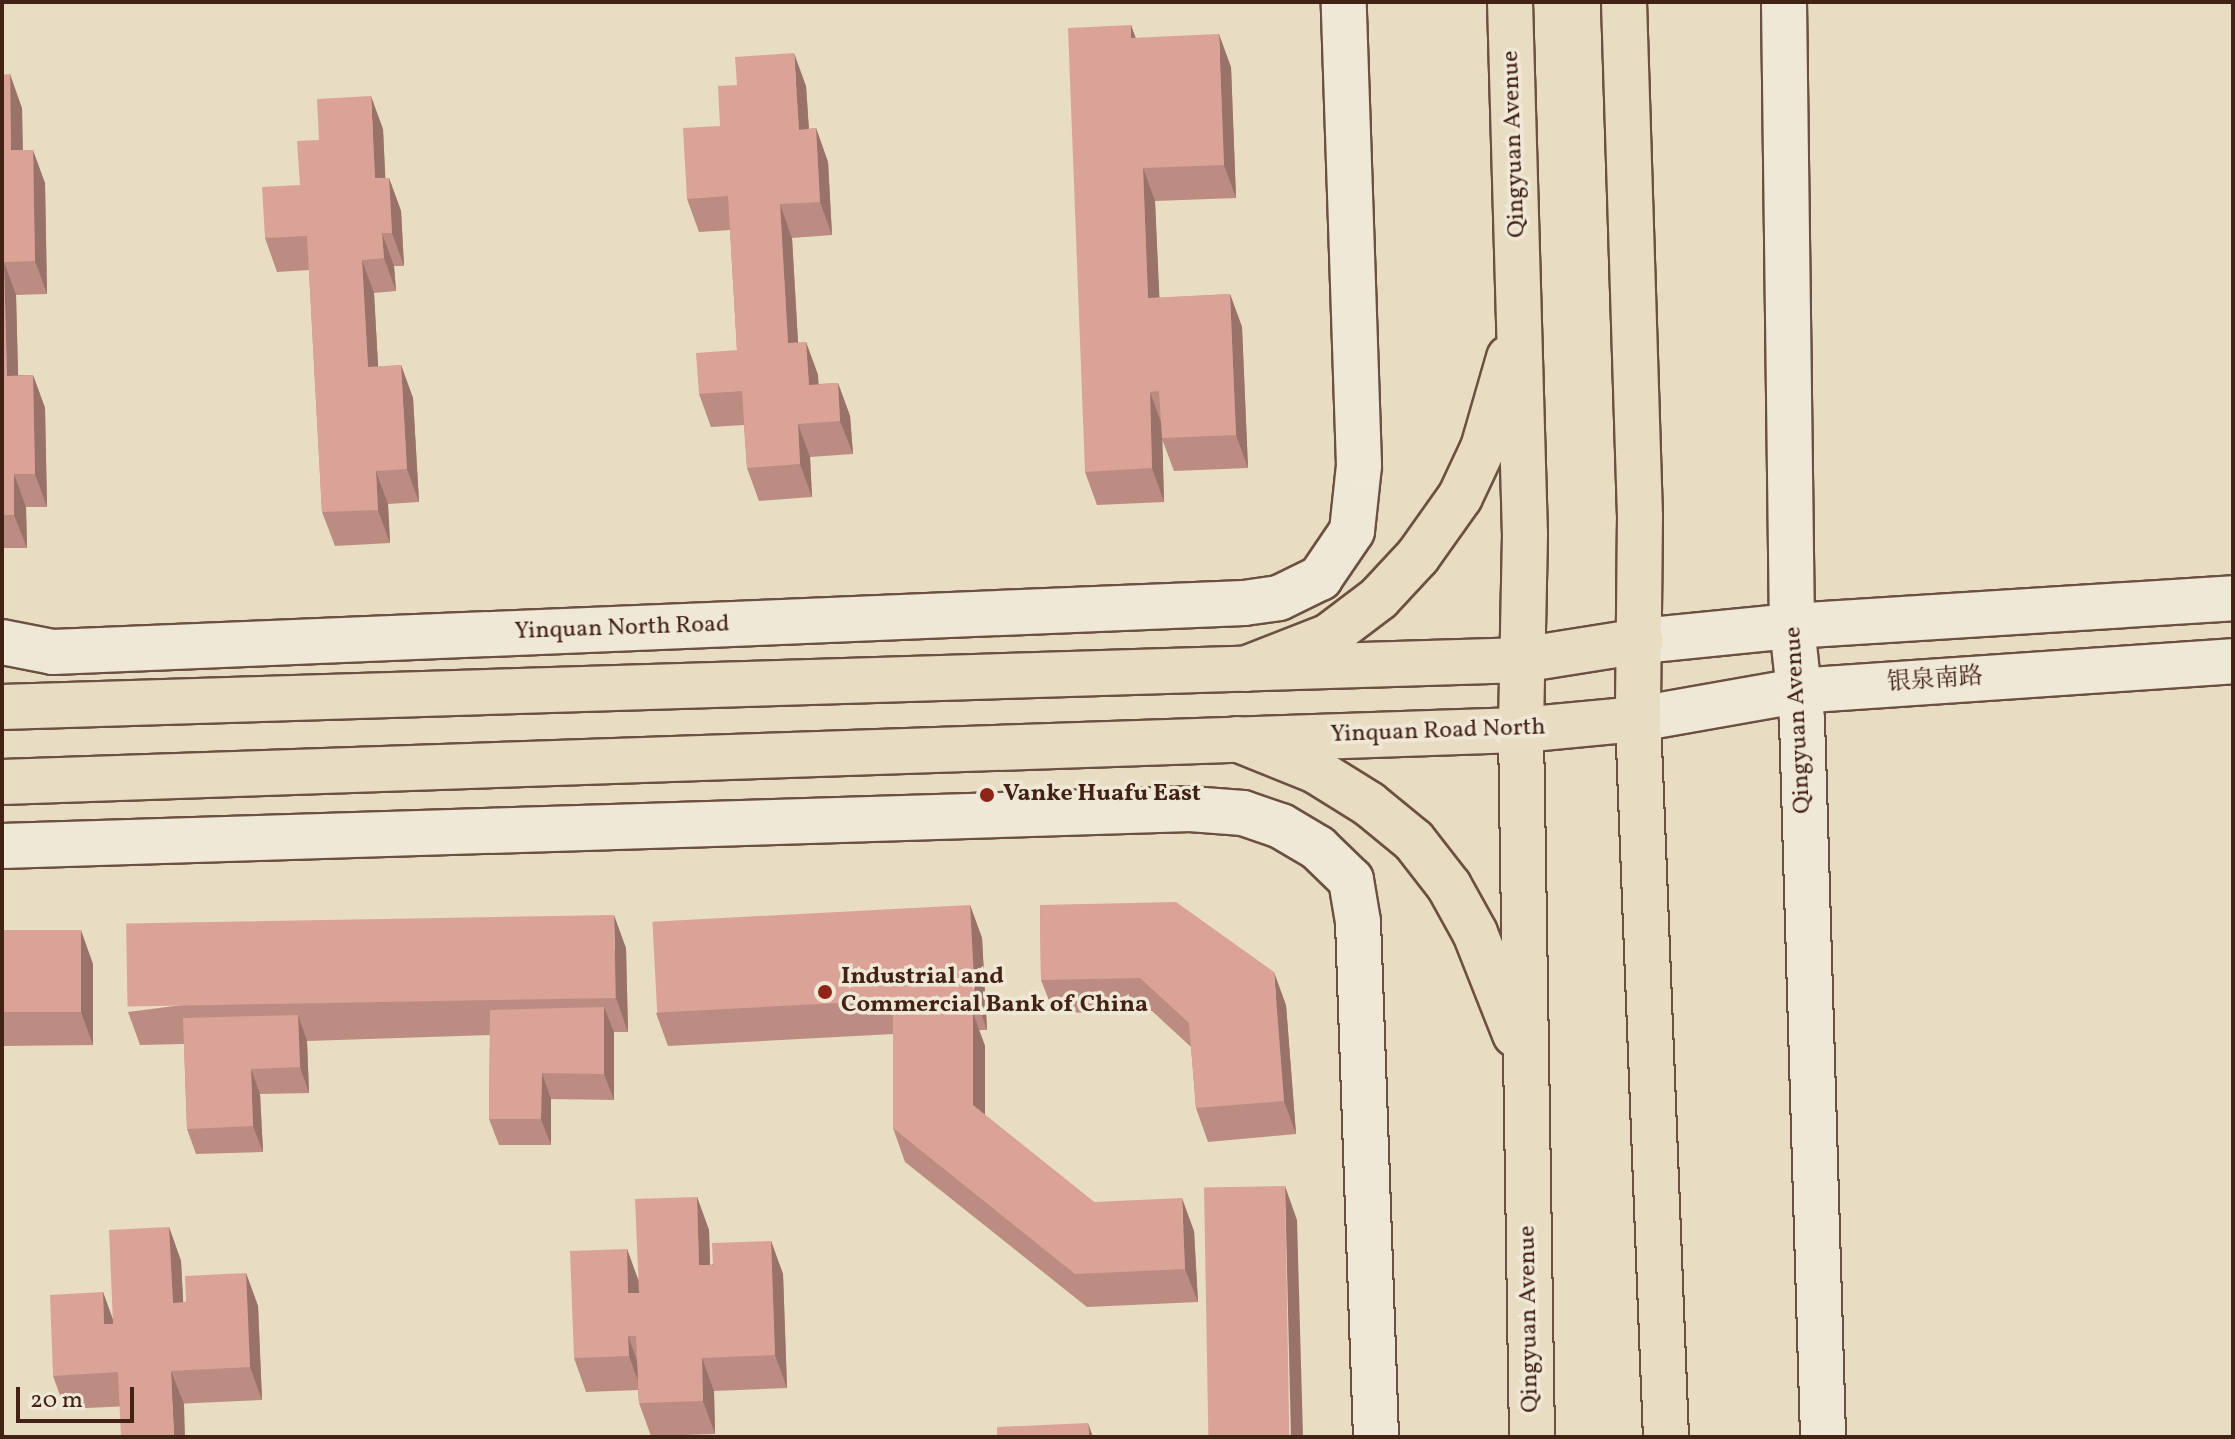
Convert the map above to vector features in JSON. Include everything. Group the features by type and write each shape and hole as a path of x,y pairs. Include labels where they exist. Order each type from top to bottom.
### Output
{"main road":[{"name":"Qingyuan Avenue","path":"1510,2 1525,535 1521,730 1532,1437"},
{"path":"1624,2 1641,641 1638,719 1666,1437"},
{"path":"1245,669 1329,636 1379,598 1418,556 1460,497 1483,448 1520,318"},
{"path":"2,707 1521,660 1641,641"},
{"name":"Yinquan Road North","path":"1237,739 1521,730 1638,719"},
{"path":"2,782 1237,739 1316,771 1369,804 1414,841 1449,886 1475,933 1525,1060"}],"street":[{"name":"Yinquan North Road","path":"2,642 53,652 1244,603 1279,598 1320,578 1352,531 1359,465 1344,2"},
{"name":"Qingyuan Avenue","path":"1784,2 1792,626 1796,691 1802,720 1823,1437"},
{"path":"1641,641 1792,626 2233,598"},
{"name":"银泉南路","path":"1638,719 1796,691 2233,661"},
{"path":"2,846 1190,809 1243,813 1281,826 1318,848 1351,880 1358,922 1376,1437"}],"building":[{"path":"1131,25 1131,38 1219,34 1224,165 1143,168 1148,298 1230,294 1236,435 1162,438 1159,391 1150,392 1152,468 1085,472 1068,28"},
{"path":"794,53 799,130 816,128 820,202 780,204 788,343 806,342 809,385 838,383 840,421 798,424 800,464 747,468 742,391 699,394 696,353 737,350 728,196 687,199 683,128 720,126 718,86 737,85 735,57"},
{"path":"10,74 11,150 33,150 35,261 4,262 7,376 33,375 35,474 14,474 14,515 2,515 2,75"},
{"path":"371,96 375,178 389,178 392,233 382,233 384,258 362,260 368,367 401,365 407,469 376,471 378,510 322,512 307,236 265,238 262,187 300,185 297,141 319,140 317,99"},
{"path":"1176,902 1274,972 1284,1101 1196,1108 1189,1023 1140,978 1041,980 1040,905"},
{"name":"Industrial and Commercial Bank of China","path":"970,905 975,996 657,1013 652,922"},
{"path":"614,915 615,998 128,1007 126,924"},
{"path":"2,930 81,930 81,1012 2,1012"},
{"path":"604,1007 604,1074 542,1073 541,1119 489,1119 490,1010"},
{"path":"893,1013 973,1013 973,1105 1094,1202 1182,1198 1185,1269 1075,1274 893,1128"},
{"path":"298,1015 300,1067 251,1069 253,1126 187,1129 183,1018"},
{"path":"1285,1186 1289,1437 1208,1437 1204,1187"},
{"path":"697,1197 699,1265 713,1265 712,1243 771,1241 775,1355 702,1358 703,1401 639,1403 636,1336 628,1336 629,1356 574,1358 570,1251 627,1249 628,1293 639,1293 635,1199"},
{"path":"169,1227 173,1303 186,1302 185,1276 246,1273 250,1367 171,1371 174,1437 121,1437 118,1372 53,1376 50,1295 103,1292 104,1324 113,1324 109,1230"},
{"path":"1088,1423 1089,1437 997,1437 997,1427"}],"place":[{"name":"Vanke Huafu East","path":"987,795"},
{"name":"Industrial and Commercial Bank of China","path":"825,992"}]}
